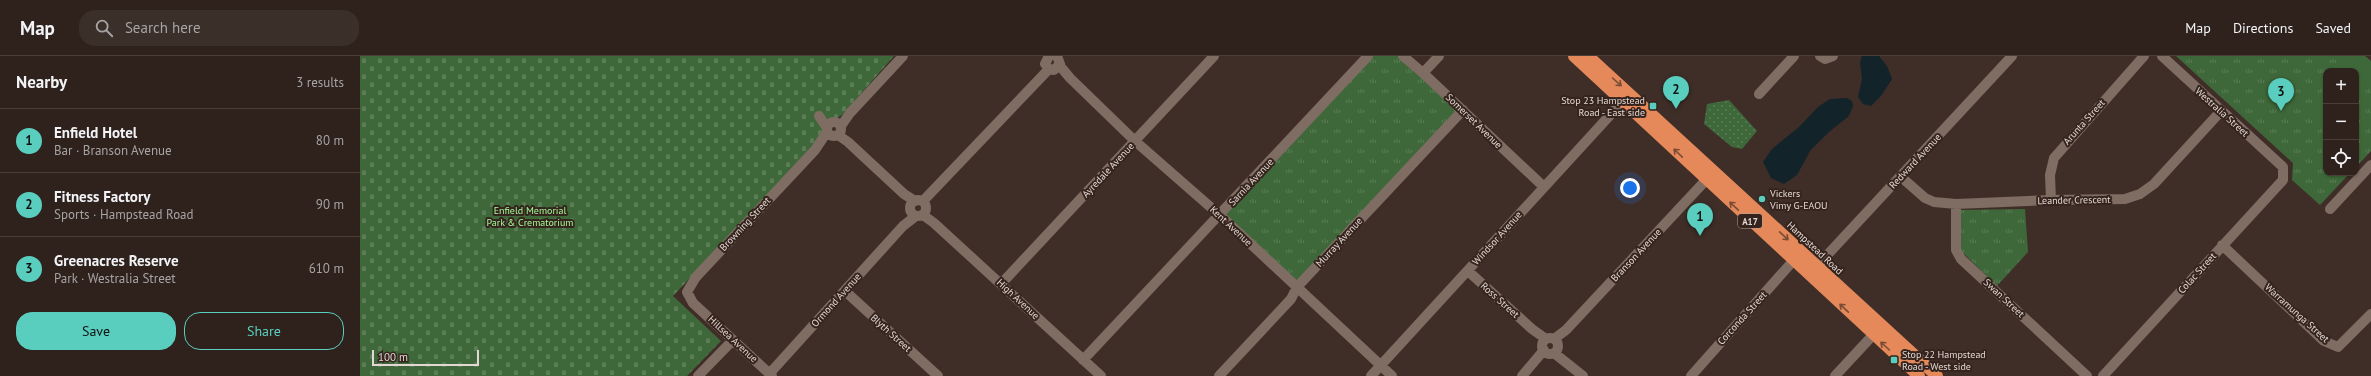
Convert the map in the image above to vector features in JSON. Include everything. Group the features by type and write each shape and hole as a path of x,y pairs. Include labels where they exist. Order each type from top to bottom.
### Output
{"highway":[{"name":"A17","path":"1574,56 1808,275 1919,376"},
{"name":"Hampstead Road","path":"1588,56 1937,376"},
{"path":"1706,180 1715,171"},
{"path":"1793,261 1801,252"},
{"path":"1808,275 1817,266"},
{"path":"1873,334 1881,326"}],"street":[{"name":"Browning Street","path":"693,303 687,292 689,285 903,56"},
{"name":"Ayredale Avenue","path":"1001,284 1214,56"},
{"name":"Sarnia Avenue","path":"1083,360 1368,56"},
{"name":"Somerset Avenue","path":"1403,56 1463,110 1544,187"},
{"path":"1423,73 1439,56"},
{"path":"1759,94 1794,56"},
{"path":"1820,56 1825,59 1833,56"},
{"name":"Redward Avenue","path":"1817,266 2012,56"},
{"name":"Arunta Street","path":"2051,200 2050,175 2054,158 2144,56"},
{"name":"Westralia Street","path":"2162,56 2284,167"},
{"name":"Kent Avenue","path":"1053,61 1135,141 1220,215 1392,376"},
{"name":"Ormond Avenue","path":"771,375 919,208 1053,61"},
{"name":"Windsor Avenue","path":"1371,376 1623,101"},
{"name":"Murray Avenue","path":"1219,376 1291,299 1297,287 1463,110"},
{"name":"Leander Crescent","path":"1900,176 1925,198 1934,202 1956,204 2125,199 2140,194 2154,184 2221,111"},
{"name":"High Avenue","path":"834,129 1100,376"},
{"path":"2330,209 2371,165"},
{"name":"Colac Street","path":"2103,376 2222,245 2284,180 2284,167"},
{"name":"Branson Avenue","path":"1522,376 1706,180"},
{"name":"Swan Street","path":"1956,204 1956,250 1961,259 2087,376"},
{"name":"Warramunga Street","path":"2222,245 2324,341 2338,347 2371,314"},
{"name":"Corconda Street","path":"1691,376 1793,261"},
{"name":"Ross Street","path":"1468,271 1582,376"},
{"name":"Blyth Street","path":"845,291 938,376"},
{"name":"Hillsea Avenue","path":"693,303 771,375"},
{"path":"1835,376 1873,334"},
{"path":"698,376 733,340"}],"green space":[{"name":"Enfield Memorial Park & Crematorium","path":"360,56 894,56 842,115 825,125 818,142 673,296 721,341 687,376 360,376"},
{"path":"1368,56 1403,56 1463,110 1297,287 1220,215"},
{"path":"2176,56 2365,56 2371,61 2371,151 2359,164 2359,68 2323,68 2323,176 2347,176 2320,205 2292,180 2293,163"},
{"path":"2354,56 2358,56 2371,69 2371,83 2359,97 2359,68 2344,68"},
{"path":"2323,90 2323,119 2309,106"},
{"path":"1729,100 1757,131 1742,149 1732,147 1704,124 1707,104"},
{"path":"2025,209 2028,252 1997,286 1961,251 1961,210"}],"shaded area":[{"path":"1862,56 1879,56 1887,66 1892,79 1881,96 1871,106 1863,104 1858,97 1862,79 1860,62"},
{"path":"1847,98 1852,101 1853,106 1849,116 1829,132 1810,151 1797,175 1784,184 1771,178 1763,162 1772,149 1799,127 1818,107 1830,99"}],"place":[{"name":"Stop 23 Hampstead Road - East side","path":"1653,106"},
{"name":"Fitness Factory","path":"1676,109"},
{"name":"Greenacres Reserve","path":"2281,111"},
{"name":"Vickers Vimy G-EAOU","path":"1762,199"},
{"name":"Enfield Hotel","path":"1700,236"},
{"name":"Stop 22 Hampstead Road - West side","path":"1894,360"}]}
